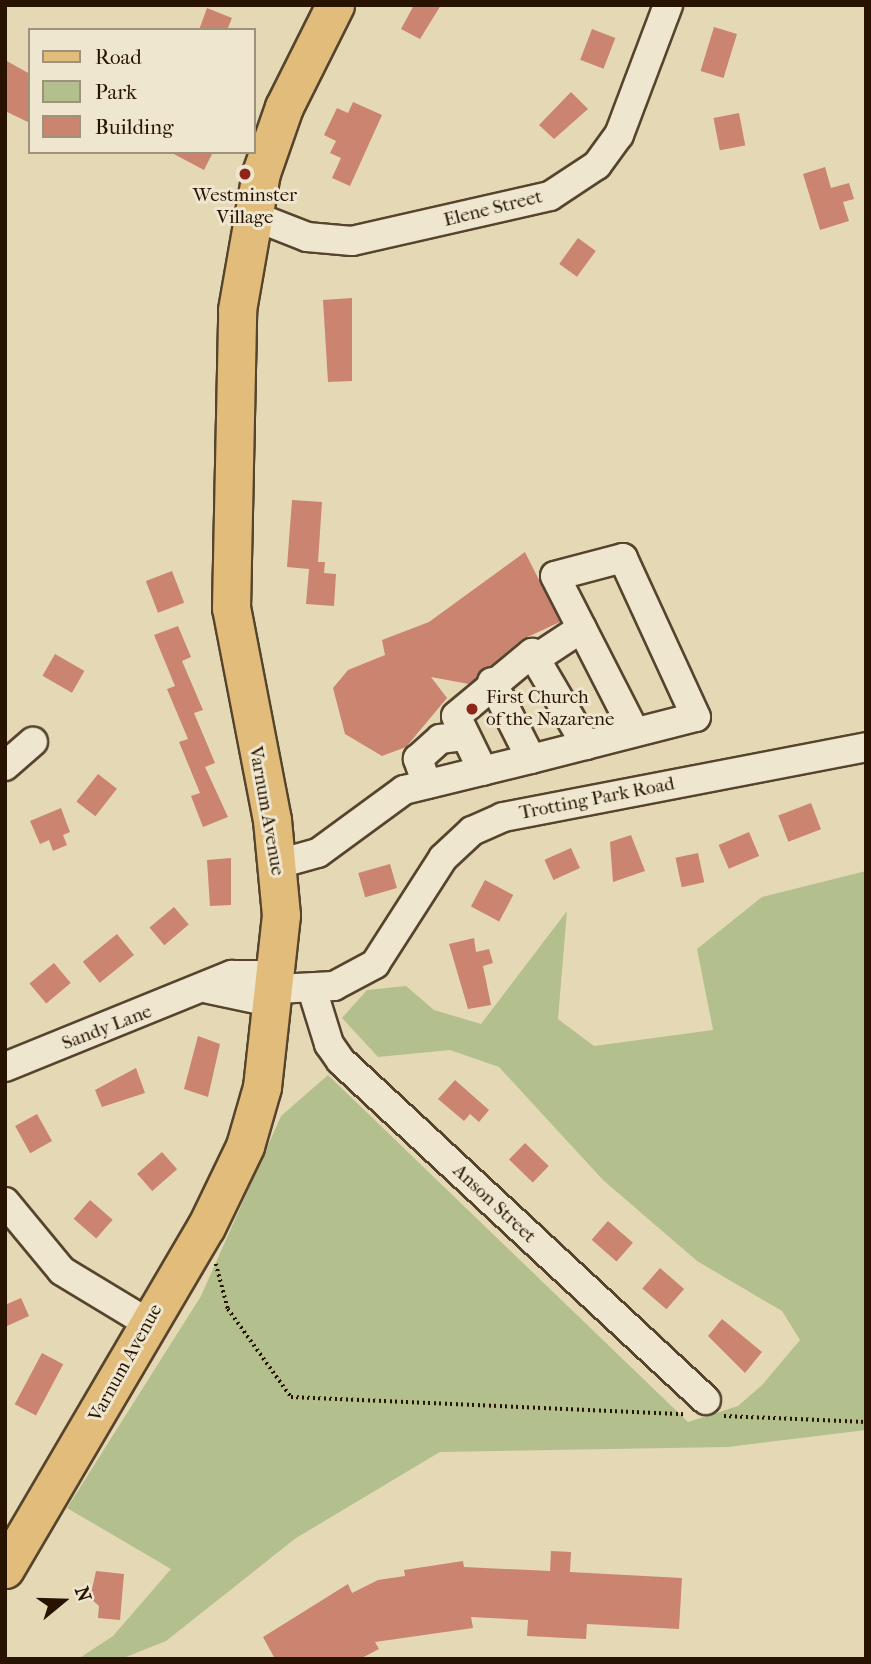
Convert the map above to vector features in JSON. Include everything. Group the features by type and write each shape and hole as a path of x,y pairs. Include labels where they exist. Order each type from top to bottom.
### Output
{"main road":[{"name":"Varnum Avenue","path":"5,1570 206,1227 254,1118 295,989 278,864 239,671 229,568 236,336 251,215 284,107 335,5"}],"street":[{"name":"Elene Street","path":"251,215 307,237 352,241 550,195 597,165 619,135 668,5"},
{"path":"278,864 318,853 404,790 696,717 623,558 555,576 635,732"},
{"path":"535,659 582,628"},
{"path":"483,771 463,736 456,716 492,682 532,653 586,745"},
{"path":"492,682 531,759"},
{"path":"427,784 418,758 440,739 463,736"},
{"path":"5,766 33,741"},
{"name":"Trotting Park Road","path":"295,989 356,978 375,964 443,858 472,831 503,817 866,747"},
{"name":"Sandy Lane","path":"5,1067 209,989 261,1000 295,989"},
{"name":"Anson Street","path":"295,989 341,1061 703,1410"},
{"path":"5,1202 62,1271 148,1323"}],"path":[{"path":"206,1227 228,1309 291,1397 703,1410 866,1422"}],"green space":[{"path":"866,871 866,1430 728,1447 440,1452 296,1538 166,1641 121,1659 78,1659 113,1636 171,1569 67,1508 201,1296 281,1116 328,1075 688,1422 738,1406 762,1385 800,1340 782,1311 697,1261 603,1180 499,1067 450,1050 378,1057 342,1018 367,990 406,986 434,1010 481,1024 567,911 558,1019 594,1046 713,1030 697,949 762,897"}],"building":[{"path":"414,5 441,5 420,39 401,29"},
{"path":"207,8 232,18 228,28 200,28"},
{"path":"714,27 737,34 724,78 701,71"},
{"path":"592,29 615,38 604,69 580,60"},
{"path":"5,60 28,73 28,122 5,111"},
{"path":"571,92 588,109 554,139 539,125"},
{"path":"353,102 382,115 350,186 332,178 341,158 330,153 336,141 324,135 337,108 348,113"},
{"path":"739,113 745,145 720,150 713,118"},
{"path":"174,154 212,154 204,170"},
{"path":"825,167 831,188 849,183 854,199 843,202 849,221 820,230 803,174"},
{"path":"578,238 596,251 577,277 559,264"},
{"path":"352,298 352,381 328,382 323,300"},
{"path":"292,500 322,502 318,562 325,562 324,573 336,574 334,606 306,604 309,569 287,567"},
{"path":"525,552 560,622 521,640 469,684 431,677 447,698 406,747 382,756 345,734 333,688 348,670 385,655 382,640 429,622"},
{"path":"172,571 184,603 158,613 146,581"},
{"path":"178,626 191,657 182,661 203,710 194,713 215,763 205,767 228,817 203,827 191,796 200,793 179,742 188,739 167,689 175,686 154,635"},
{"path":"55,654 84,671 72,693 42,676"},
{"path":"98,774 117,789 95,816 76,802"},
{"path":"811,803 821,829 788,842 778,816"},
{"path":"61,808 70,832 63,835 67,845 53,851 49,840 40,844 30,821"},
{"path":"749,832 759,856 729,869 719,845"},
{"path":"631,835 645,871 613,882 610,842"},
{"path":"571,848 580,868 553,880 545,860"},
{"path":"698,853 704,882 682,887 676,858"},
{"path":"231,858 231,905 210,906 207,860"},
{"path":"390,864 397,888 365,897 358,873"},
{"path":"485,880 513,895 499,922 471,906"},
{"path":"174,907 189,925 164,945 149,928"},
{"path":"117,934 134,955 100,983 83,962"},
{"path":"474,938 476,952 489,949 493,963 483,966 491,1005 468,1009 449,944"},
{"path":"54,963 71,983 46,1003 29,984"},
{"path":"198,1036 220,1044 208,1097 184,1089"},
{"path":"136,1068 145,1093 102,1107 95,1090"},
{"path":"455,1080 489,1110 479,1122 470,1114 464,1121 438,1099"},
{"path":"37,1114 52,1141 30,1153 15,1126"},
{"path":"525,1143 549,1166 533,1182 509,1160"},
{"path":"162,1152 177,1169 152,1191 137,1174"},
{"path":"90,1200 113,1220 96,1239 74,1219"},
{"path":"608,1221 633,1243 617,1262 592,1240"},
{"path":"660,1268 684,1289 666,1309 642,1288"},
{"path":"21,1298 29,1316 5,1327 5,1305"},
{"path":"722,1319 762,1352 745,1373 708,1336"},
{"path":"42,1353 63,1364 36,1415 15,1404"},
{"path":"551,1551 571,1552 570,1572 682,1578 679,1629 587,1624 586,1639 527,1636 528,1620 471,1617 473,1628 375,1642 379,1649 360,1659 275,1659 263,1637 348,1584 352,1593 378,1580 405,1576 404,1570 463,1561 464,1567 550,1571"},
{"path":"96,1571 124,1574 120,1620 98,1618 99,1606 90,1598"}],"place":[{"name":"Westminster Village","path":"245,174"},
{"name":"First Church of the Nazarene","path":"472,709"}]}
